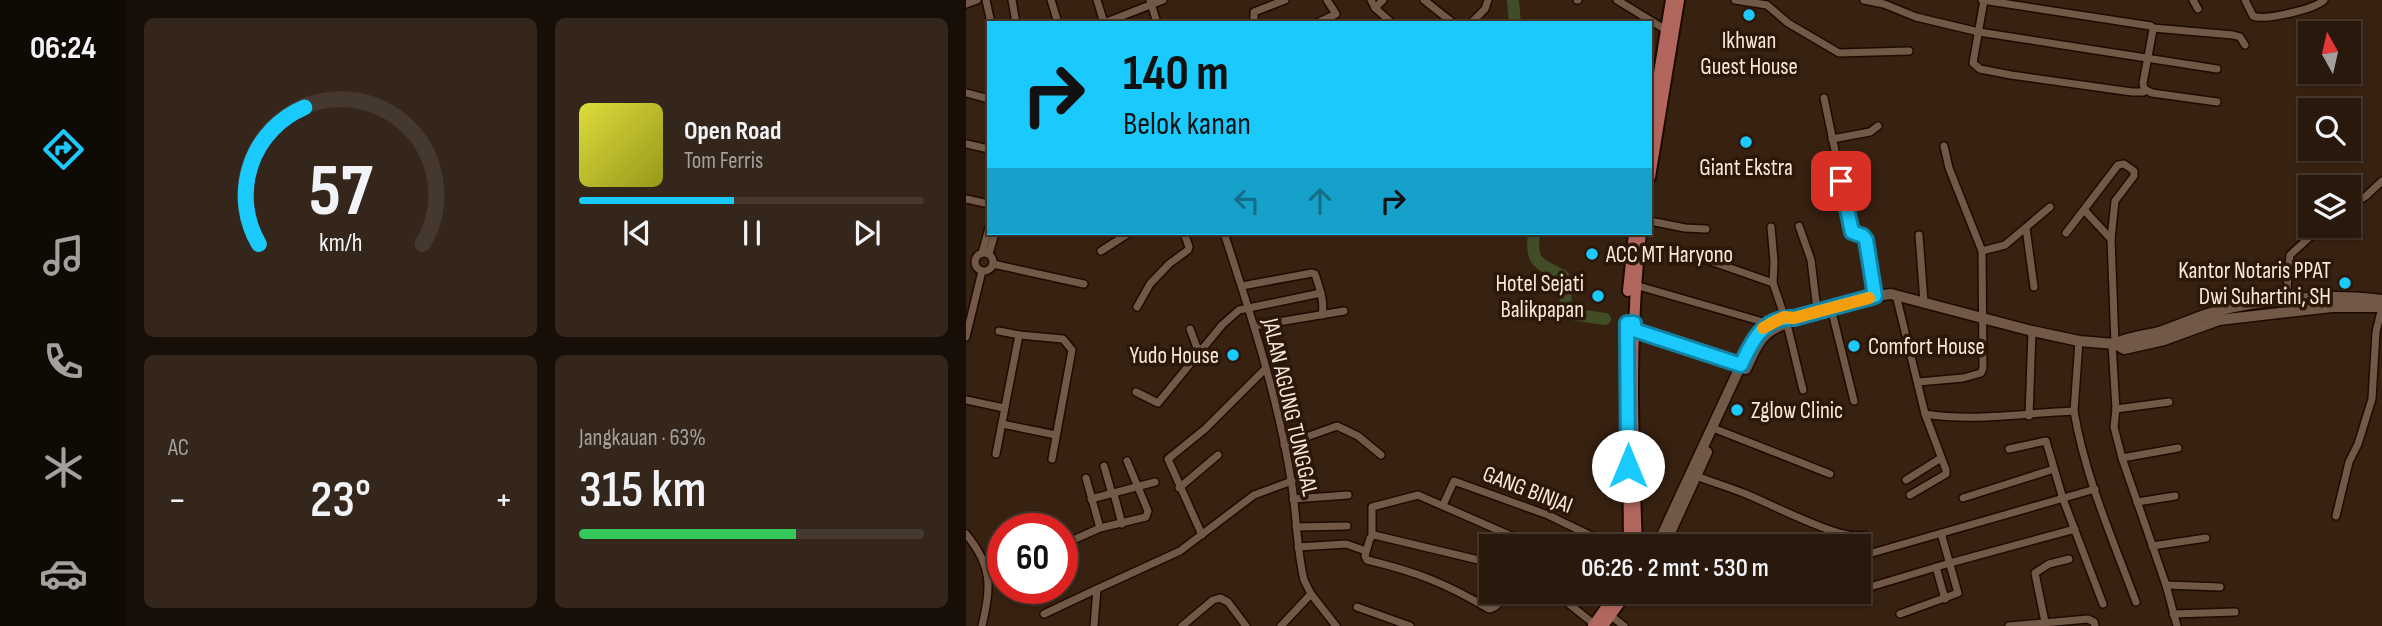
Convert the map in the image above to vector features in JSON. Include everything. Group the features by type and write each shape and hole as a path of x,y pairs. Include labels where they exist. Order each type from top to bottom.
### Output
{"main road":[{"path":"1653,97 1671,0"},
{"path":"1652,165 1679,0"},
{"path":"1634,235 1629,276 1637,534"},
{"path":"1629,534 1632,325 1642,235"},
{"path":"1597,625 1610,604"},
{"path":"1597,625 1618,604"}],"street":[{"path":"966,4 976,0"},
{"path":"986,0 991,21"},
{"path":"1012,0 1016,21"},
{"path":"1051,0 1057,21"},
{"path":"1097,0 1103,21"},
{"path":"1109,21 1163,0"},
{"path":"1254,21 1254,12 1285,0"},
{"path":"1321,21 1336,14 1327,0"},
{"path":"1383,0 1373,4 1390,21"},
{"path":"1424,0 1450,21"},
{"path":"1473,21 1485,9 1488,0"},
{"path":"1617,0 1651,21"},
{"path":"1735,0 1767,5 1788,23 1839,53 1909,51"},
{"path":"1864,0 1912,13 1916,17 1979,32 2217,69"},
{"path":"2146,90 2132,92 1980,69 1973,63 1983,0 2149,25 2153,28 2233,35 2240,37 2245,45"},
{"path":"2193,0 2198,9"},
{"path":"2245,0 2253,16 2260,19 2312,8 2322,4 2324,0"},
{"path":"1151,3 1156,21"},
{"path":"1652,21 1666,30"},
{"path":"2153,28 2143,83 2146,90 2217,102"},
{"path":"966,93 987,98"},
{"path":"1824,99 1852,232 1866,240 1875,296"},
{"path":"1832,139 1871,132 1878,126"},
{"path":"966,144 987,149"},
{"path":"1918,382 1963,378 1982,371 1982,251 1949,168 1944,146"},
{"path":"2066,233 2118,165 2124,164 2134,171 2134,176 2115,201 2111,239 2116,409 2113,427 2177,626"},
{"path":"2361,199 2382,181"},
{"path":"2101,190 2115,201"},
{"path":"966,199 987,204"},
{"path":"1982,251 2005,244 2050,207"},
{"path":"2085,211 2111,239"},
{"path":"1652,221 1706,229"},
{"path":"1799,226 1811,260 1817,310"},
{"path":"1771,227 1773,285 1789,320 1803,390"},
{"path":"2026,228 2034,287"},
{"path":"986,253 988,235"},
{"path":"975,264 977,256 986,253 994,235"},
{"path":"1101,251 1126,235"},
{"path":"1137,307 1150,284 1169,264 1188,250 1185,235"},
{"name":"JALAN AGUNG TUNGGAL","path":"1225,235 1254,326 1284,445 1292,481 1304,580 1311,594 1336,626"},
{"path":"1919,235 1924,302"},
{"path":"2286,301 2290,255 2309,238"},
{"path":"966,261 975,264 982,271 988,271 993,259 986,253"},
{"path":"1693,255 1773,285"},
{"path":"993,264 1084,284"},
{"path":"966,337 982,271"},
{"path":"1242,286 1315,274 1321,293 1322,314"},
{"path":"1635,285 1770,324"},
{"path":"1136,392 1158,403 1230,317 1248,306 1321,293"},
{"path":"1896,295 1925,414 1946,474 1910,495"},
{"path":"1663,534 1718,429 1758,331 1770,324 1817,310 1875,296 1896,295 2032,331 2079,341 2113,344 2124,349 2164,340 2219,320 2332,307 2382,307 2376,332 2372,399 2358,444 2349,462 2336,516"},
{"path":"2113,344 2163,331 2216,311 2342,296 2382,300"},
{"path":"1831,308 1854,401"},
{"path":"1254,326 1344,311"},
{"path":"1669,534 1744,366 1769,332 1789,320"},
{"path":"1632,325 1744,366"},
{"path":"1190,329 1199,353"},
{"path":"999,331 1063,338 1072,350 1052,459"},
{"path":"2029,416 2032,331"},
{"path":"996,454 1019,335"},
{"path":"2079,341 2074,411 2078,434 2136,602"},
{"path":"1202,535 1168,459 1205,429 1265,369"},
{"path":"966,400 1004,408"},
{"path":"2116,409 2169,402"},
{"path":"1925,414 1952,418 2029,416 2074,411"},
{"path":"1002,424 1056,435"},
{"path":"1284,445 1337,426 1359,436 1381,455"},
{"path":"1718,429 1830,474"},
{"path":"2009,449 2045,440 2063,499 2103,604"},
{"path":"2122,458 2178,448"},
{"path":"1179,488 1218,456"},
{"path":"1906,480 1941,458"},
{"path":"1078,538 1100,528 1144,519 1147,515 1139,486 1127,461"},
{"path":"1104,466 1122,524"},
{"path":"1963,498 2054,470"},
{"path":"1693,475 1845,534"},
{"path":"1086,478 1100,528"},
{"path":"1044,614 1180,551 1254,495 1292,481"},
{"name":"GANG BINJAI","path":"1443,505 1454,481 1548,515 1587,534"},
{"path":"1091,499 1155,482"},
{"path":"1871,553 2095,489"},
{"path":"1293,499 1348,495"},
{"path":"1479,603 1440,581 1367,560 1366,551 1372,536 1370,510 1375,505 1418,495 1507,534"},
{"path":"2137,502 2175,496"},
{"path":"1296,527 1347,526"},
{"path":"1871,587 2075,530"},
{"path":"1900,614 1959,592 1941,533"},
{"path":"966,534 987,569"},
{"path":"1372,536 1378,535 1479,561"},
{"path":"2152,546 2206,538"},
{"path":"1298,547 1346,544 1366,551"},
{"path":"2045,622 2035,573 2049,564 2069,559"},
{"path":"1936,567 1945,599"},
{"path":"2166,585 2220,587"},
{"path":"1094,626 1097,589"},
{"path":"982,626 987,592"},
{"path":"1281,626 1311,594"},
{"path":"1182,626 1213,600 1220,598 1228,602 1244,625"},
{"path":"1480,604 1489,609 1498,604"},
{"path":"1570,604 1597,625"},
{"path":"1357,607 1408,625"},
{"path":"2174,614 2235,612"},
{"path":"1610,615 1623,626"},
{"path":"2009,626 2091,620 2095,626"}],"waterway":[{"path":"1513,0 1515,21"},
{"path":"1534,235 1535,257 1542,265 1563,276 1566,283 1565,313 1605,319"}],"slow traffic":[{"path":"1763,328 1784,317 1794,318 1869,298"}],"place":[{"name":"Ikhwan Guest House","path":"1749,15"},
{"name":"Giant Ekstra","path":"1746,142"},
{"name":"ACC MT Haryono","path":"1592,254"},
{"name":"Kantor Notaris PPAT Dwi Suhartini, SH","path":"2345,283"},
{"name":"Hotel Sejati Balikpapan","path":"1598,296"},
{"name":"Comfort House","path":"1854,346"},
{"name":"Yudo House","path":"1233,355"},
{"name":"Zglow Clinic","path":"1737,410"}],"route":[{"path":"1628,466 1627,323 1634,323 1634,330 1741,365 1758,331 1770,324 1784,317 1794,318 1875,296 1866,237 1852,232 1841,181"}]}
